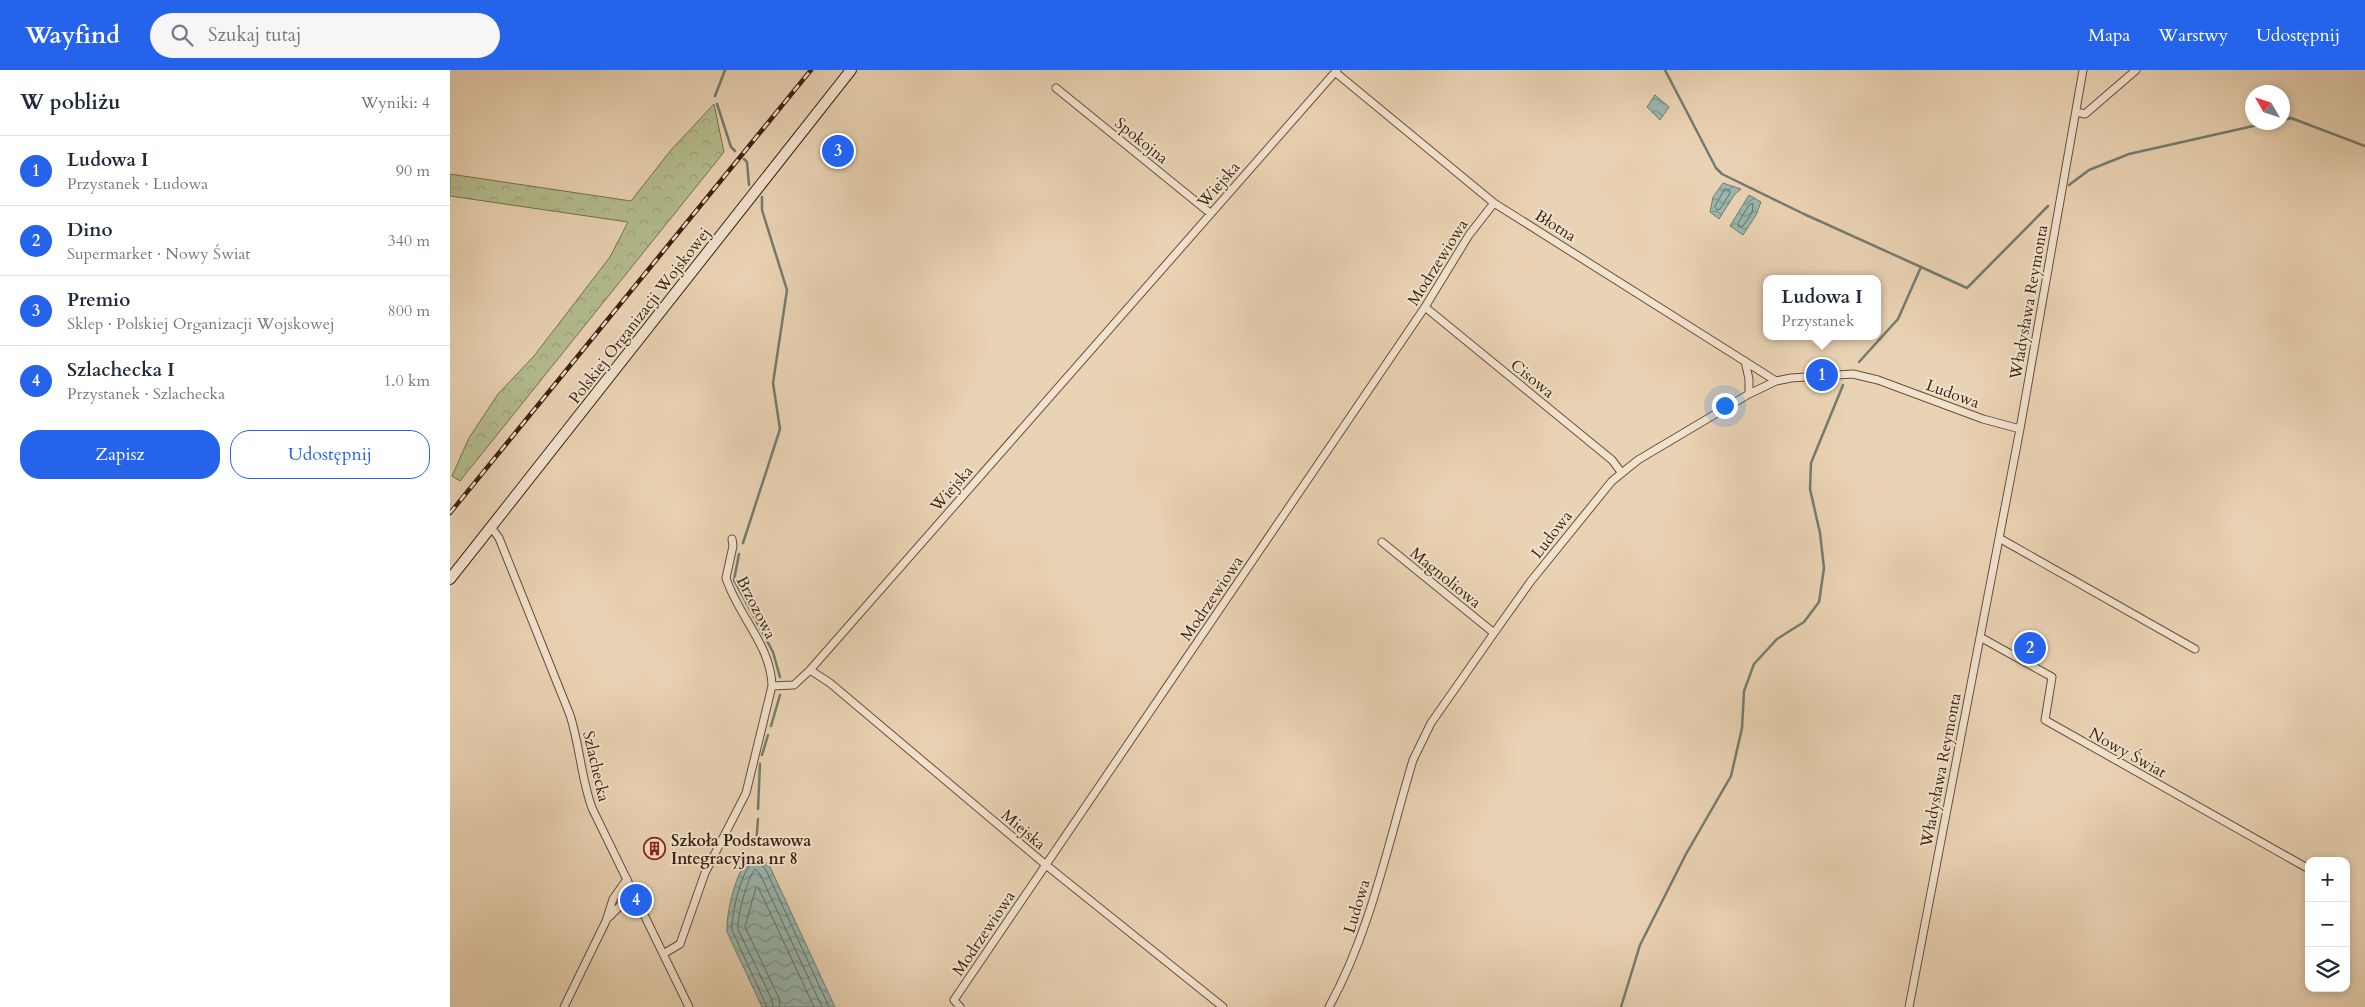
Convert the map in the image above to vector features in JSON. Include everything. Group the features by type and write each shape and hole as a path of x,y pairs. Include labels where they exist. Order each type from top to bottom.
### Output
{"main road":[{"name":"Polskiej Organizacji Wojskowej","path":"450,579 851,70"}],"street":[{"name":"Władysława Reymonta","path":"1909,1007 2020,429 2084,70"},
{"path":"2076,112 2085,114 2136,70"},
{"name":"Błotna","path":"1336,71 1494,203 1776,381"},
{"name":"Wiejska","path":"772,686 784,687 794,685 810,670 1336,71"},
{"name":"Spokojna","path":"1056,88 1210,213"},
{"name":"Modrzewiowa","path":"960,1007 954,1000 1425,307 1469,235 1494,203"},
{"name":"Cisowa","path":"1425,307 1612,460 1621,472"},
{"path":"1745,361 1749,379 1749,394"},
{"name":"Ludowa","path":"1329,1007 1348,969 1363,930 1411,767 1421,741 1431,723 1494,633 1591,504 1621,472 1749,394 1776,381 1838,374 1859,375 1983,419 2020,429"},
{"name":"Szlachecka","path":"491,527 499,538 570,715 578,740 586,791 592,808 689,1007"},
{"path":"1999,538 2195,649"},
{"name":"Brzozowa","path":"732,539 733,546 726,578 765,653 772,672 772,686"},
{"name":"Magnoliowa","path":"1382,542 1494,633"},
{"name":"Nowy Świat","path":"1980,637 2052,678 2044,720 2305,867"},
{"name":"Miejska","path":"810,670 830,683 1046,865 1223,1007"},
{"path":"663,954 680,944 705,873 746,793 772,686"},
{"path":"564,1007 606,921 613,899 626,879"},
{"path":"606,921 633,893"}],"green space":[{"path":"714,104 724,152 460,481 452,476 469,438 498,394 534,356 610,257 628,222 450,196 450,174 631,201 671,150"}],"water":[{"path":"1655,95 1669,107 1660,120 1647,107"},
{"path":"1723,183 1741,189 1735,194 1719,219 1710,212 1713,197"},
{"path":"1749,195 1761,202 1756,215 1743,235 1730,226"},
{"path":"750,857 762,858 770,867 835,1007 762,1007 727,932 728,914 736,882"}],"waterway":[{"path":"715,96 725,70"},
{"path":"1665,70 1716,168 1722,174 1804,214 1921,267 1898,319 1881,338"},
{"path":"717,104 731,147 735,151"},
{"path":"2290,118 2365,146"},
{"path":"2069,185 2089,170 2129,154 2245,128"},
{"path":"744,159 747,162 749,185"},
{"path":"743,543 780,429 773,383 787,290 762,210 762,197"},
{"path":"1921,267 1967,288 2048,206"},
{"path":"1859,362 1879,340"},
{"path":"1621,1007 1640,945 1686,854 1731,776 1742,728 1744,691 1754,664 1777,639 1804,622 1819,602 1824,568 1820,533 1810,489 1811,463 1843,385"},
{"path":"739,554 734,580 773,652 780,677"},
{"path":"771,726 780,695"},
{"path":"762,755 768,735"},
{"path":"758,809 760,764"},
{"path":"756,845 758,819"}],"railway":[{"path":"450,513 811,70"}],"place":[{"name":"Premio","path":"838,151"},
{"name":"Ludowa I","path":"1822,375"},
{"name":"Dino","path":"2030,648"},
{"name":"Szkoła Podstawowa Integracyjna nr 8","path":"655,849"},
{"name":"Szlachecka I","path":"636,900"}]}
